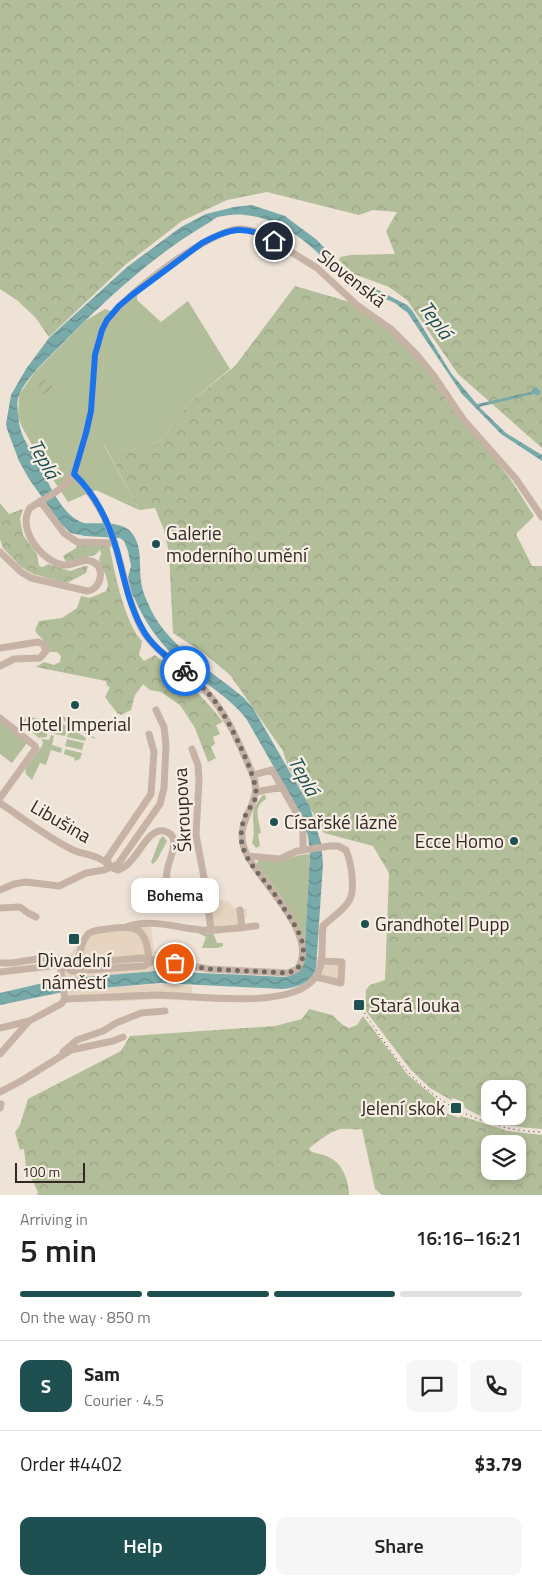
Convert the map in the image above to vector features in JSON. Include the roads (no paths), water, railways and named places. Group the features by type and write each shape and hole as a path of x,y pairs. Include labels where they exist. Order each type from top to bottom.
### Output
{"street":[{"name":"Slovenská","path":"74,474 91,411 95,355 107,320 132,295 194,248 223,233 246,229 264,235 314,266 357,305 391,329 417,355 434,376 463,418 516,479 542,517"},
{"path":"0,552 21,572 31,578 87,591 97,587 100,574 94,562 84,561 70,566 54,563 48,559 30,537 26,525 26,517 30,508 68,482 74,474 88,490 107,523 114,540 128,597 142,630 154,644 195,680 216,703 224,715 253,775 256,792 254,801 246,814 242,826 242,845 278,898 302,938 303,957 300,966 293,972 288,973 209,969 152,959 78,963 0,972"},
{"path":"41,500 64,534 77,542 114,540"},
{"path":"0,648 38,642 44,646 46,651 40,658 14,659 0,666"},
{"path":"110,867 118,864 160,804 166,768 166,745 164,728 156,710"},
{"path":"0,718 36,746 36,751 0,798"},
{"path":"149,734 154,752 151,794 107,859 110,867 118,870 124,868 152,834 159,831 167,832 175,844 165,874 166,880 169,884 207,900"},
{"name":"Škroupova","path":"192,749 198,765 200,780 196,835 211,930"},
{"path":"253,775 272,770 300,819 306,850"},
{"path":"256,792 282,788"},
{"path":"151,794 162,797"},
{"name":"Libušina","path":"0,803 65,846 81,854 102,859 110,867 86,873 59,886 26,882 1,888"},
{"path":"64,995 157,995 218,999 262,998 297,990 310,983 316,977 320,961 323,926 351,898 352,868 346,850 338,846 306,850 280,858 248,856"},
{"path":"0,908 20,907 36,917"},
{"path":"240,910 242,928"},
{"path":"126,927 134,924 168,924 200,930 211,930 256,926"},
{"path":"78,963 84,940 92,932 126,927 132,927 143,935 152,959"},
{"path":"0,963 50,958 72,971 144,966 152,959"},
{"path":"316,977 341,982 342,962 320,961"},
{"path":"0,1028 29,1020 62,1004 64,995 62,965"},
{"path":"58,1058 68,1046 77,1040 103,1031 116,1023 140,1013 165,1011"},
{"path":"0,1054 29,1020"},
{"path":"0,1092 71,1050 113,1041 123,1036"}],"water":[{"path":"252,205 285,216 317,240 351,276 407,305 451,373 477,404 531,392 536,387 541,392 538,395 533,394 479,407 506,433 542,455 542,461 501,434 462,394 407,312 395,303 352,287 301,238 280,225 257,217 228,215 215,218 165,251 92,314 47,359 22,388 18,397 17,409 24,439 39,463 54,494 65,509 77,520 84,523 119,525 129,530 137,541 140,554 142,588 151,610 159,623 169,636 192,658 243,697 253,708 310,807 321,843 323,864 316,968 311,977 303,984 282,989 160,983 68,991 0,1005 0,993 60,979 156,971 286,977 301,969 304,960 310,854 308,836 299,811 247,720 224,697 178,660 161,642 146,621 132,596 128,577 131,566 124,541 120,538 85,536 71,533 61,524 29,479 19,461 6,424 11,395 26,369 49,338 127,267 181,227 206,214"}],"railway":[{"path":"359,1005 402,1065 423,1086 438,1097 470,1116 487,1122 523,1131 542,1132"}],"place":[{"name":"Galerie moderního umění","path":"156,544"},
{"name":"Hotel Imperial","path":"75,705"},
{"name":"Císařské lázně","path":"274,822"},
{"name":"Ecce Homo","path":"514,841"},
{"name":"Grandhotel Pupp","path":"365,924"},
{"name":"Divadelní náměstí","path":"74,939"},
{"name":"Bohema","path":"175,963"},
{"name":"Stará louka","path":"359,1005"},
{"name":"Jelení skok","path":"456,1108"}],"water label":[{"name":"Teplá","path":"436,320"},
{"name":"Teplá","path":"44,459"},
{"name":"Teplá","path":"304,776"}]}
